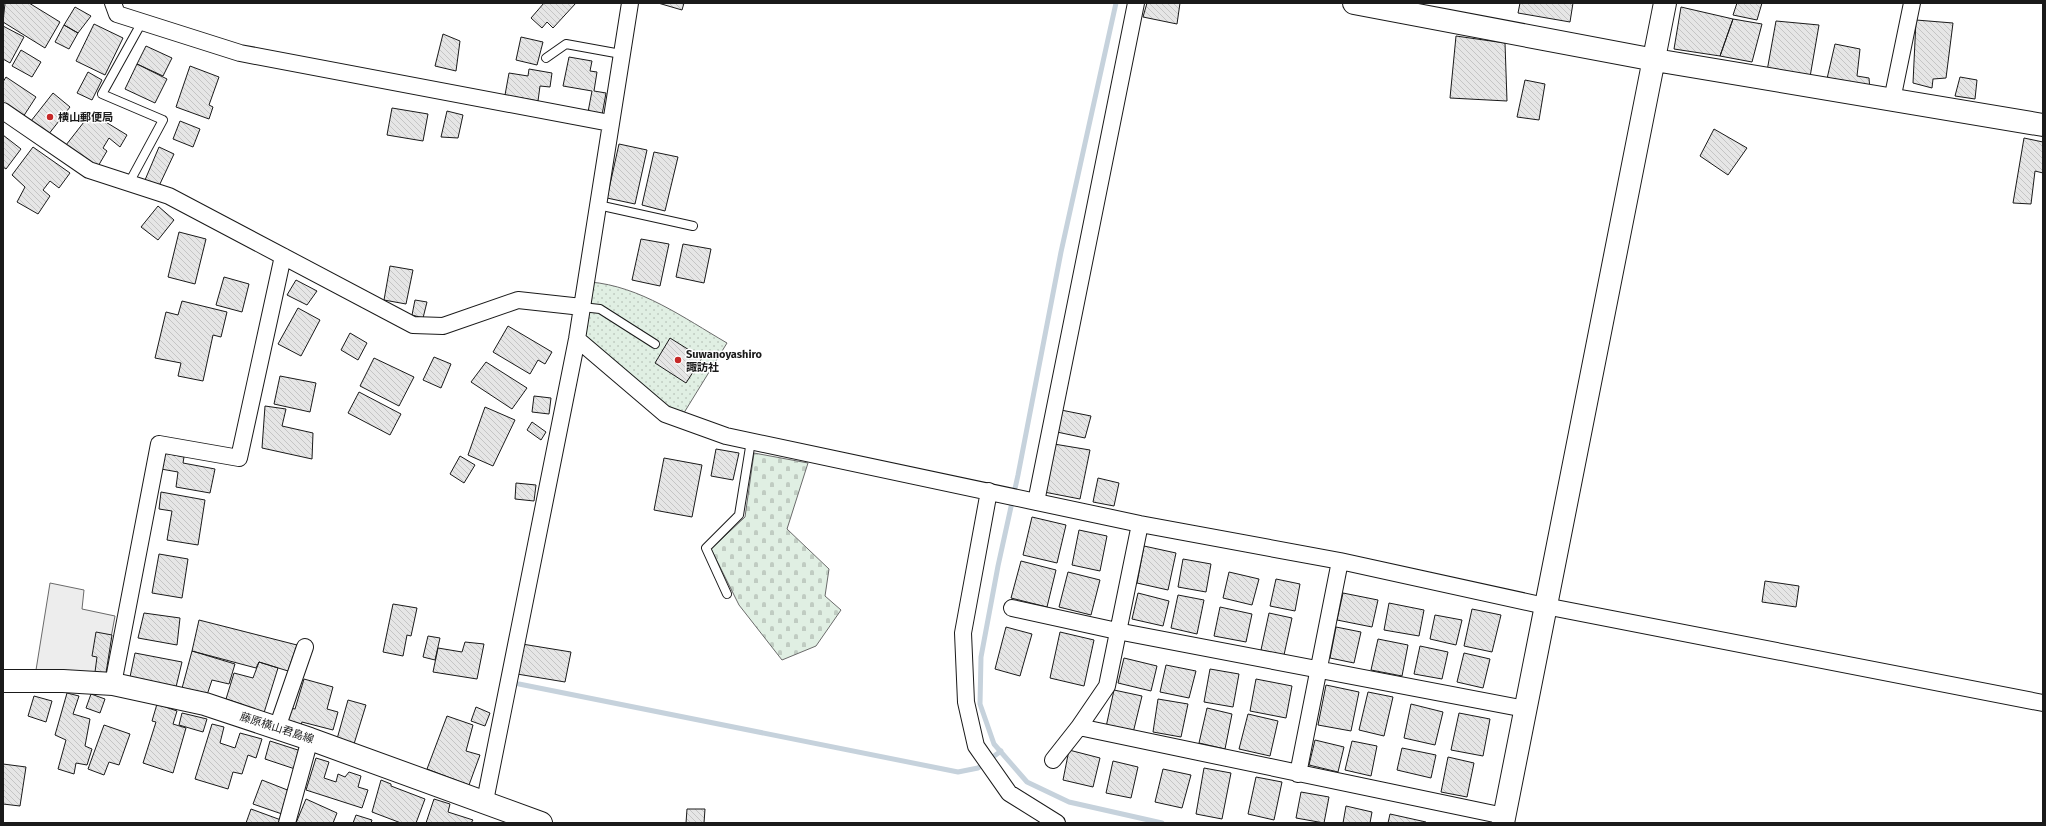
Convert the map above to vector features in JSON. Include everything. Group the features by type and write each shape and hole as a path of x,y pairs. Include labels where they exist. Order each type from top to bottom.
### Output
{"street":[{"path":"113,3 117,14 240,53 610,123"},
{"path":"485,801 582,307 620,54 630,3"},
{"path":"1032,500 1136,3"},
{"path":"1354,3 1655,60 2043,125"},
{"path":"1079,728 1503,819 1655,60 1665,3"},
{"path":"1892,100 1912,3"},
{"path":"3,111 89,170 169,196 413,325 443,326 518,300 582,307"},
{"path":"113,684 159,444 239,458 283,256"},
{"path":"576,339 665,414 726,436 1140,524 1340,561 1545,606 2043,703"},
{"path":"989,491 963,633 966,702 976,746 1009,793 1057,823"},
{"path":"1053,760 1079,728 1107,686 1140,524"},
{"path":"1298,774 1340,561"},
{"path":"1012,608 1117,631 1318,671 1525,709"},
{"path":"277,728 305,647"},
{"name":"藤原横山君島線","path":"3,681 63,681 113,684 205,704 310,739 485,801 541,823"},
{"path":"287,823 310,739"}],"lane":[{"path":"130,183 163,120 102,94 142,22"},
{"path":"546,58 566,44 620,54"},
{"path":"598,205 693,226"},
{"path":"582,307 600,309 655,344"},
{"path":"727,594 706,548 739,515 750,441"}],"green space":[{"path":"590,282 608,285 644,296 727,343 682,416 667,409 579,338"},
{"path":"754,453 808,463 787,529 829,569 825,596 841,610 816,646 782,660 739,605 711,549 745,517"}],"shaded area":[{"path":"50,583 84,590 82,609 115,616 104,676 36,670"}],"building":[{"path":"5,3 29,3 60,22 45,48 3,22"},
{"path":"544,3 576,3 553,28 547,22 542,28 531,18"},
{"path":"658,3 684,3 682,10"},
{"path":"1147,3 1180,3 1177,24 1143,17"},
{"path":"1520,3 1573,3 1570,22 1518,13"},
{"path":"1737,3 1762,3 1757,20 1733,15"},
{"path":"75,7 91,16 78,33 64,25"},
{"path":"1681,7 1733,19 1720,56 1674,49"},
{"path":"1733,19 1762,24 1752,62 1720,56"},
{"path":"1916,20 1953,23 1946,78 1933,79 1932,88 1913,83"},
{"path":"1776,21 1819,25 1810,77 1767,71"},
{"path":"94,24 123,38 105,75 76,61"},
{"path":"64,25 78,33 69,49 55,42"},
{"path":"3,26 24,37 10,63 3,59"},
{"path":"443,34 460,41 456,71 435,66"},
{"path":"1456,36 1505,43 1507,101 1450,98"},
{"path":"521,37 543,42 537,65 516,60"},
{"path":"1835,44 1860,49 1857,76 1869,78 1870,90 1826,83"},
{"path":"146,46 172,58 163,76 137,64"},
{"path":"21,50 41,62 32,77 12,66"},
{"path":"569,57 592,61 590,71 597,72 594,91 606,93 602,115 588,112 592,91 563,86"},
{"path":"137,64 167,79 155,103 125,89"},
{"path":"190,66 219,77 209,105 213,107 209,119 176,107"},
{"path":"529,69 552,73 550,87 540,86 538,101 505,95 509,73 528,76"},
{"path":"88,72 102,80 92,100 77,93"},
{"path":"6,77 36,97 23,117 3,103 3,82"},
{"path":"1960,77 1977,80 1975,99 1955,96"},
{"path":"1525,80 1545,84 1539,120 1517,117"},
{"path":"53,93 70,107 48,135 31,121"},
{"path":"392,108 428,114 423,141 387,135"},
{"path":"447,111 463,115 458,138 441,137"},
{"path":"91,113 127,135 120,147 109,138 103,148 107,151 97,168 66,145"},
{"path":"180,121 200,129 193,147 173,139"},
{"path":"1714,129 1747,148 1728,175 1700,156"},
{"path":"3,135 21,149 6,169 3,167"},
{"path":"2024,138 2043,142 2043,173 2035,171 2031,204 2013,203"},
{"path":"619,144 647,150 635,204 607,198"},
{"path":"33,147 70,173 59,188 50,181 43,190 50,196 38,214 17,202 25,187 12,175"},
{"path":"159,147 174,154 159,186 145,180"},
{"path":"654,152 678,157 665,211 642,205"},
{"path":"158,206 174,220 158,240 141,227"},
{"path":"179,232 206,239 195,284 168,277"},
{"path":"641,239 669,244 660,286 632,280"},
{"path":"683,244 711,249 704,283 676,277"},
{"path":"390,266 413,270 406,304 384,300"},
{"path":"224,277 249,284 242,312 216,305"},
{"path":"296,280 317,291 307,305 287,295"},
{"path":"415,300 427,302 423,318 412,315"},
{"path":"182,301 227,312 221,337 213,335 203,381 178,376 181,363 155,358 166,312 178,315"},
{"path":"298,308 320,320 301,356 278,344"},
{"path":"508,326 552,352 545,364 538,360 530,374 493,352"},
{"path":"350,333 367,343 358,360 341,350"},
{"name":"Suwanoyashiro 諏訪社","path":"670,338 702,358 686,383 655,363"},
{"path":"434,357 451,364 441,388 423,380"},
{"path":"374,358 414,377 399,406 360,386"},
{"path":"486,362 527,388 512,409 471,382"},
{"path":"280,376 316,383 310,412 274,404"},
{"path":"359,392 401,414 390,435 348,413"},
{"path":"534,396 551,398 549,414 532,412"},
{"path":"265,406 286,409 282,426 313,433 312,459 262,448"},
{"path":"485,407 515,420 493,466 468,455"},
{"path":"1061,410 1091,416 1085,438 1057,432"},
{"path":"532,422 546,432 541,440 527,430"},
{"path":"1054,444 1090,450 1080,499 1044,492"},
{"path":"716,449 739,453 733,480 711,476"},
{"path":"164,453 184,457 183,463 215,469 210,493 176,487 178,472 161,469"},
{"path":"460,456 475,465 464,483 450,474"},
{"path":"664,458 702,465 692,517 654,510"},
{"path":"1098,478 1119,483 1114,506 1093,502"},
{"path":"516,483 536,485 534,501 515,499"},
{"path":"161,492 205,500 198,545 167,540 172,511 159,509"},
{"path":"1032,517 1066,525 1057,563 1023,555"},
{"path":"1079,530 1107,536 1100,571 1072,565"},
{"path":"1144,546 1176,553 1168,590 1137,583"},
{"path":"159,554 188,559 182,598 152,593"},
{"path":"1183,559 1211,564 1206,592 1178,587"},
{"path":"1021,561 1056,570 1047,607 1011,598"},
{"path":"1068,572 1100,580 1091,615 1059,607"},
{"path":"1229,572 1259,579 1252,605 1223,598"},
{"path":"1276,579 1300,584 1295,611 1270,606"},
{"path":"1765,581 1799,586 1796,607 1762,602"},
{"path":"1138,593 1169,601 1163,626 1132,619"},
{"path":"1343,593 1378,600 1372,627 1337,620"},
{"path":"1178,595 1204,600 1197,634 1171,628"},
{"path":"1389,603 1424,610 1419,636 1384,630"},
{"path":"393,604 417,608 411,636 407,635 403,656 383,652"},
{"path":"1220,607 1252,614 1246,642 1214,636"},
{"path":"1472,609 1501,615 1492,652 1464,646"},
{"path":"144,613 180,618 177,645 138,638"},
{"path":"1269,613 1292,618 1284,655 1261,650"},
{"path":"1435,615 1462,620 1456,645 1430,639"},
{"path":"199,620 297,645 288,671 259,662 256,668 192,651"},
{"path":"1006,627 1032,634 1020,676 995,669"},
{"path":"1336,627 1361,632 1354,663 1330,658"},
{"path":"96,632 112,635 106,673 95,672 97,657 92,656"},
{"path":"1060,632 1094,640 1084,686 1050,678"},
{"path":"428,636 440,638 435,660 423,657"},
{"path":"1378,639 1408,645 1402,676 1371,670"},
{"path":"465,642 484,644 477,679 433,672 438,648 462,652"},
{"path":"522,644 571,652 565,682 517,674"},
{"path":"1420,646 1448,652 1442,679 1414,674"},
{"path":"192,651 235,664 229,684 212,680 206,698 181,692"},
{"path":"135,653 182,662 176,687 130,677"},
{"path":"1464,653 1490,659 1483,688 1457,682"},
{"path":"1124,658 1157,666 1151,691 1118,683"},
{"path":"259,662 278,668 263,716 242,710 244,705 226,699 234,673 253,678"},
{"path":"1166,665 1196,671 1189,698 1160,692"},
{"path":"1210,669 1239,674 1233,707 1204,702"},
{"path":"304,679 333,687 327,709 338,712 333,730 302,722 300,728 285,724 290,708 295,709"},
{"path":"1256,679 1292,686 1286,718 1250,711"},
{"path":"1326,685 1359,692 1351,731 1318,725"},
{"path":"1114,690 1142,696 1133,733 1106,727"},
{"path":"1368,692 1393,697 1384,736 1359,730"},
{"path":"67,693 79,696 73,714 90,719 85,746 92,749 87,765 76,763 74,774 58,769 66,740 55,735"},
{"path":"91,694 105,699 100,713 86,708"},
{"path":"34,696 52,701 46,722 28,716"},
{"path":"1158,699 1188,704 1181,737 1153,732"},
{"path":"348,700 366,705 354,744 337,739"},
{"path":"157,704 177,711 173,724 186,728 173,773 143,763 156,722 152,721"},
{"path":"1411,704 1443,712 1435,745 1404,738"},
{"path":"476,707 490,713 485,726 471,721"},
{"path":"1207,708 1232,714 1225,749 1199,743"},
{"path":"182,713 207,719 203,732 179,725"},
{"path":"1459,713 1490,719 1483,756 1451,750"},
{"path":"1248,714 1278,721 1270,756 1239,749"},
{"path":"447,716 473,725 466,751 480,755 469,785 427,769"},
{"path":"212,724 224,727 220,743 235,748 240,733 262,739 256,758 248,755 242,774 233,772 228,789 195,779"},
{"path":"104,725 130,734 119,765 109,762 104,775 88,769"},
{"path":"1315,740 1344,747 1338,772 1309,765"},
{"path":"270,741 301,751 295,769 265,759"},
{"path":"1352,741 1377,746 1371,776 1345,770"},
{"path":"1402,748 1436,755 1431,778 1397,770"},
{"path":"1069,750 1100,758 1093,787 1063,780"},
{"path":"1448,757 1474,763 1467,797 1441,792"},
{"path":"316,758 329,762 324,778 336,782 338,774 345,777 349,772 361,776 358,787 368,790 362,808 306,790"},
{"path":"1113,761 1138,767 1131,798 1106,793"},
{"path":"3,764 26,767 20,806 3,804"},
{"path":"1204,768 1231,773 1222,819 1196,814"},
{"path":"1163,769 1191,775 1182,808 1155,802"},
{"path":"1256,777 1282,782 1274,820 1248,814"},
{"path":"262,780 290,791 282,814 253,804"},
{"path":"381,780 391,784 391,786 425,799 416,823 401,823 372,812"},
{"path":"1301,792 1329,797 1324,823 1296,818"},
{"path":"306,799 337,813 333,823 296,823"},
{"path":"434,799 450,804 448,812 473,820 471,823 426,823"},
{"path":"1346,806 1372,812 1370,823 1343,823"},
{"path":"251,809 281,820 280,823 246,823"},
{"path":"687,809 705,809 704,823 686,823"},
{"path":"1390,814 1426,822 1426,823 1388,823"},
{"path":"356,815 372,820 371,823 353,823"}],"waterway":[{"path":"1116,3 1061,252 1018,475 998,566 981,657 980,704 994,744 1027,782 1069,802 1162,823"},
{"path":"519,684 958,772 978,768 1001,751"}],"place":[{"name":"横山郵便局","path":"50,117"},
{"name":"Suwanoyashiro 諏訪社","path":"678,360"}]}
